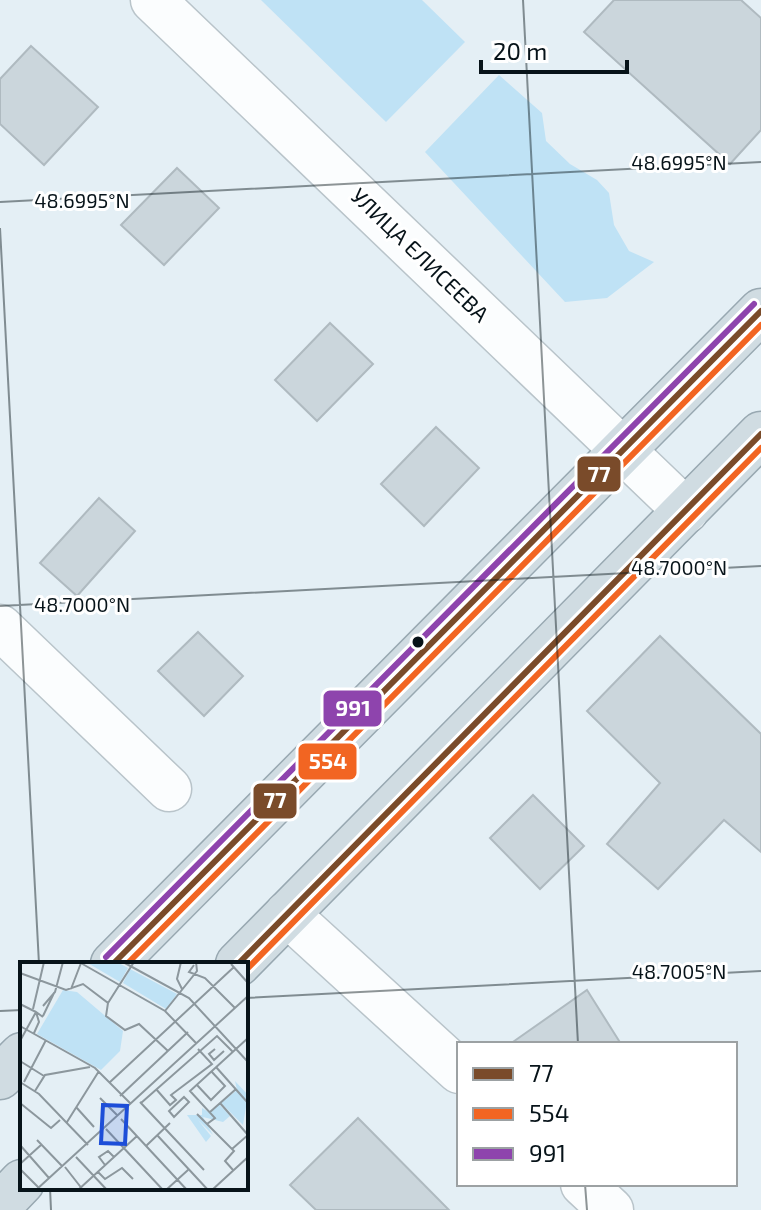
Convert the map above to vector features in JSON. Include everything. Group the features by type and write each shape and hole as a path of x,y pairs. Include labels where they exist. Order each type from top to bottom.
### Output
{"highway":[{"path":"115,962 761,311"},
{"path":"240,962 761,434"},
{"path":"0,1077 20,1057"},
{"path":"0,1205 20,1184"}],"street":[{"name":"УЛИЦА ЕЛИСЕЕВА","path":"153,0 686,511"},
{"path":"0,627 169,789"},
{"path":"287,914 457,1069"},
{"path":"585,1186 611,1210"}],"shaded area":[{"path":"261,0 422,0 465,42 386,122"},
{"path":"499,75 542,113 546,141 570,164 597,180 609,193 614,225 629,251 654,262 607,298 565,302 425,152"}],"building":[{"path":"614,0 741,0 761,18 761,130 730,164 584,32"},
{"path":"31,46 98,107 44,165 0,124 0,79"},
{"path":"177,168 219,208 164,265 121,225"},
{"path":"330,323 373,364 317,421 275,380"},
{"path":"436,427 479,468 424,526 381,484"},
{"path":"99,498 135,531 77,596 40,563"},
{"path":"198,632 243,676 204,716 158,671"},
{"path":"660,636 761,734 761,852 724,820 658,889 607,844 660,783 587,711"},
{"path":"533,795 584,846 540,889 490,838"},
{"path":"587,990 620,1042 513,1042"},
{"path":"358,1118 449,1210 316,1210 290,1185"}],"transit line":[{"name":"991","path":"106,957 754,304"},
{"name":"77","path":"115,962 761,311"},
{"name":"554","path":"129,962 761,325"},
{"name":"77","path":"240,962 761,434"},
{"name":"554","path":"248,968 761,448"}]}
